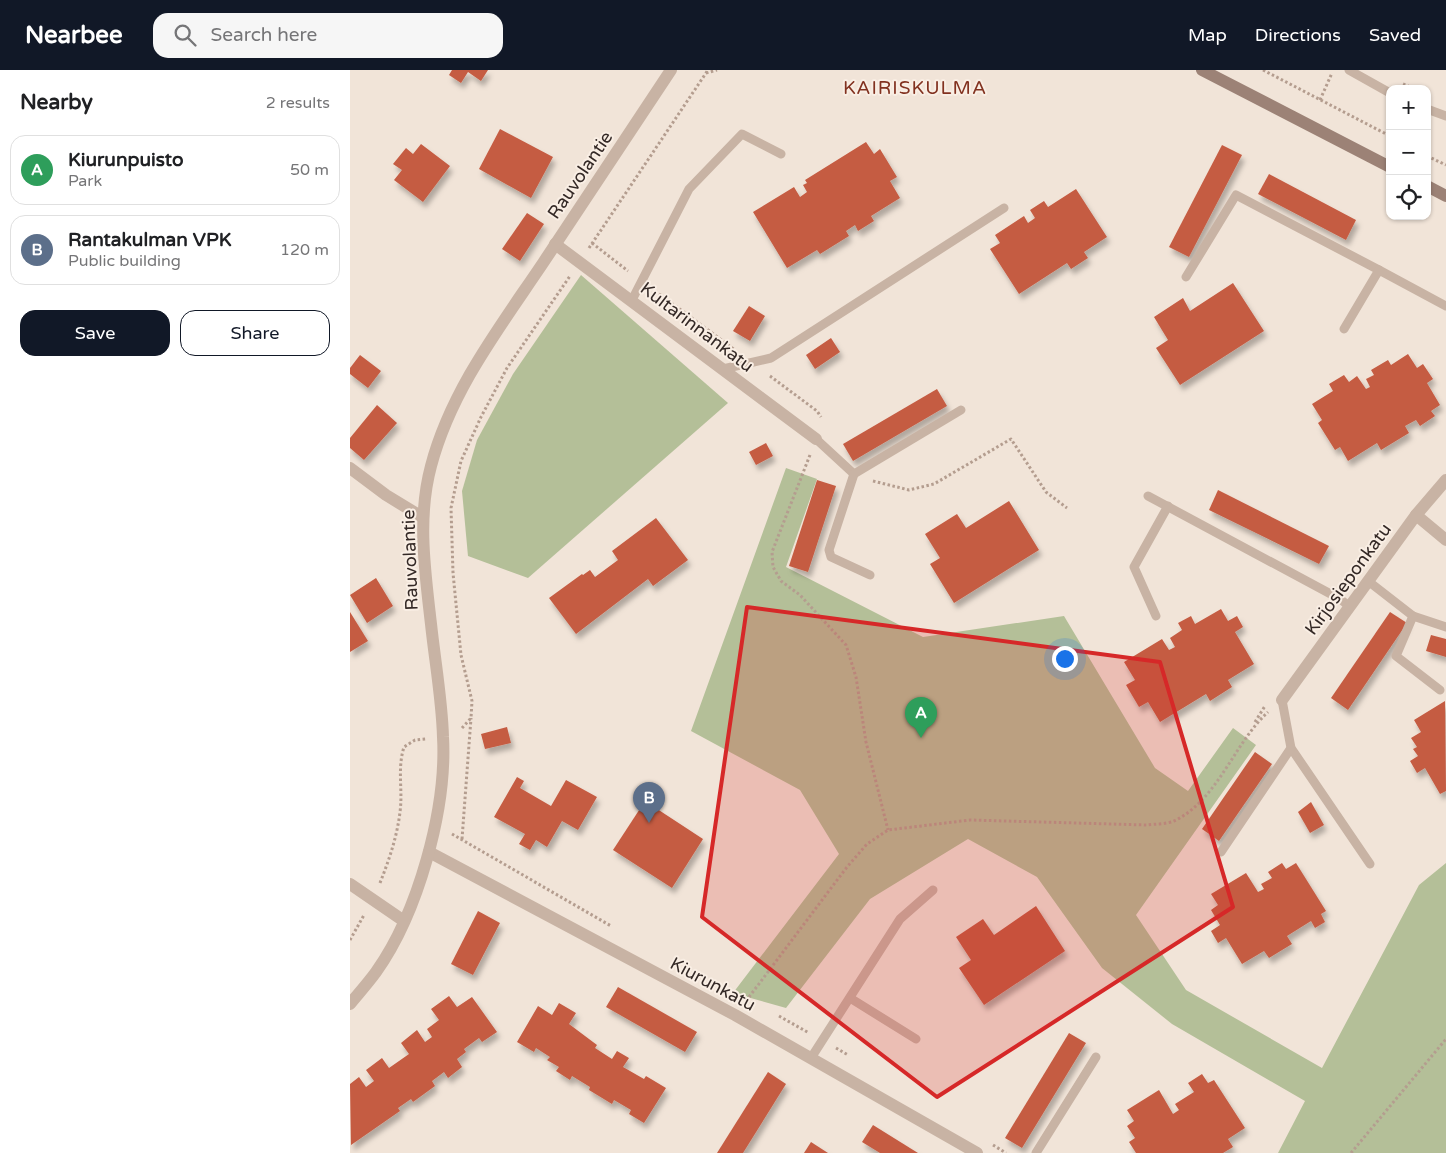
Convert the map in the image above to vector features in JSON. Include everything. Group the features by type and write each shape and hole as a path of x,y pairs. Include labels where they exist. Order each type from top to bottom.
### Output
{"street":[{"name":"Rauvolantie","path":"350,1004 377,970 404,921 430,852 441,791 444,738 425,567 422,517 431,466 448,417 476,362 671,70"},
{"path":"1202,70 1386,165"},
{"path":"1431,188 1446,196"},
{"name":"Kultarinnankatu","path":"555,244 816,439"},
{"path":"350,468 386,495 422,517"},
{"name":"Kirjosieponkatu","path":"1282,700 1416,515 1446,480"},
{"path":"1416,515 1446,540"},
{"name":"Kiurunkatu","path":"430,852 735,1015 977,1153"},
{"path":"350,884 404,921"}],"lane":[{"path":"1349,70 1386,91"},
{"path":"1431,110 1446,116"},
{"path":"632,300 689,189 742,134 781,154"},
{"path":"1186,277 1236,195 1446,306"},
{"path":"723,369 771,358 1004,208"},
{"path":"1344,329 1379,270"},
{"path":"870,575 831,558 829,550 854,474 962,410"},
{"path":"816,439 854,474"},
{"path":"1148,496 1350,606"},
{"path":"1156,616 1134,568 1168,506"},
{"path":"1368,581 1413,616 1446,627"},
{"path":"1413,616 1396,656 1440,690"},
{"path":"1282,700 1291,748 1370,864"},
{"path":"1221,852 1291,748"},
{"path":"811,1058 900,919 933,890"},
{"path":"850,998 916,1039"},
{"path":"1036,1153 1096,1057"}],"path":[{"path":"587,250 707,72 717,70"},
{"path":"1263,70 1386,134"},
{"path":"1320,100 1334,70"},
{"path":"1431,158 1446,165"},
{"path":"592,244 817,411 823,422 772,552 773,567 782,581 800,595 846,645 856,677 866,742 888,830"},
{"path":"462,839 472,701 461,654 453,574 451,508 460,461 481,417 507,368 568,277"},
{"path":"854,474 891,487 909,490 934,484 1011,439 1046,492 1067,508"},
{"path":"735,1015 846,867 867,844 888,830 970,820 1138,825 1174,822 1199,802 1253,726 1282,700"},
{"path":"381,881 390,858 400,812 399,762 404,747 415,740 444,738 459,731 471,718"},
{"path":"350,940 367,911"},
{"path":"1351,1153 1446,1040"}],"highlighted area":[{"path":"747,607 1160,662 1233,907 937,1097 702,917"}],"green space":[{"path":"581,275 728,403 528,578 468,556 462,491 477,440 513,374"},
{"path":"786,468 817,479 786,567 923,637 1064,616 1155,768 1188,791 1233,728 1256,745 1136,915 1186,990 1322,1068 1419,885 1446,863 1446,1153 1278,1153 1305,1101 1172,1024 1102,968 1037,877 968,839 870,899 786,1008 733,993 839,854 800,790 691,731"}],"building":[{"path":"452,70 488,70 481,81 468,72 461,83 449,75"},
{"path":"500,129 553,157 531,198 479,169"},
{"path":"866,142 874,154 880,149 897,177 890,181 900,198 871,216 874,221 858,231 855,225 846,231 849,236 820,254 817,250 787,268 753,212 794,187 800,197 807,192 803,185 807,183 805,180"},
{"path":"421,144 450,166 423,202 394,180 402,170 393,164 406,148 413,154"},
{"path":"1222,145 1242,155 1189,257 1169,247"},
{"path":"1269,174 1356,220 1346,240 1258,194"},
{"path":"1076,189 1107,237 1084,252 1088,258 1071,269 1067,263 1019,294 990,249 1000,243 995,235 1024,216 1028,223 1035,218 1030,210 1044,201 1048,207"},
{"path":"527,213 544,224 520,261 502,249"},
{"path":"1233,283 1264,331 1180,385 1156,348 1168,340 1154,317 1183,298 1190,311"},
{"path":"749,306 765,316 750,341 733,331"},
{"path":"831,338 840,352 815,369 806,355"},
{"path":"1408,354 1417,368 1423,364 1433,379 1427,383 1440,405 1431,411 1435,416 1420,426 1416,420 1405,426 1409,433 1381,450 1377,443 1348,461 1340,447 1335,450 1318,423 1322,420 1312,404 1333,391 1329,384 1344,375 1349,382 1357,376 1366,389 1370,387 1366,379 1374,375 1371,370 1388,360 1391,365"},
{"path":"360,355 381,371 368,388 350,374 350,368"},
{"path":"937,389 947,406 853,461 843,444"},
{"path":"377,405 397,423 364,460 350,448 350,438"},
{"path":"766,443 773,456 756,465 749,452"},
{"path":"817,480 836,486 808,572 789,566"},
{"path":"1218,490 1329,546 1319,564 1209,510"},
{"path":"1009,501 1039,550 954,603 930,564 940,558 925,534 957,514 966,528"},
{"path":"656,518 688,560 653,586 648,579 576,634 549,598 582,574 590,570 595,577 618,560 612,551"},
{"path":"376,578 393,606 367,623 350,595"},
{"path":"1221,609 1228,621 1237,616 1243,627 1235,632 1254,664 1228,680 1232,687 1210,701 1206,694 1160,722 1148,702 1139,707 1126,685 1135,680 1124,662 1162,639 1169,650 1175,647 1170,638 1182,630 1178,623 1191,616 1195,624"},
{"path":"350,612 368,641 350,652"},
{"path":"1390,612 1407,623 1348,710 1331,698"},
{"path":"1431,635 1446,639 1446,657 1426,651"},
{"path":"1445,701 1446,791 1440,794 1425,768 1417,773 1410,761 1418,756 1413,749 1417,747 1411,738 1421,732 1414,720"},
{"path":"507,727 511,743 485,749 481,734"},
{"path":"1255,752 1272,764 1219,841 1202,829"},
{"path":"517,777 524,781 520,788 551,806 566,780 597,797 578,830 562,821 547,847 536,840 530,850 519,844 525,834 494,817"},
{"path":"645,801 703,839 672,888 613,850"},
{"path":"1311,802 1324,825 1310,833 1298,812"},
{"path":"1282,863 1286,869 1296,863 1326,911 1321,914 1325,922 1315,928 1311,921 1287,936 1292,944 1269,958 1264,951 1242,964 1226,938 1218,943 1211,931 1220,925 1211,910 1218,905 1211,894 1246,873 1258,892 1264,889 1261,884 1272,878 1268,872"},
{"path":"1036,906 1065,951 984,1005 959,968 971,960 956,937 983,919 994,935"},
{"path":"478,911 500,923 473,975 451,964"},
{"path":"618,987 697,1032 685,1052 606,1007"},
{"path":"449,996 457,1007 472,997 497,1032 482,1042 479,1038 464,1049 466,1052 457,1059 462,1067 448,1078 444,1072 432,1081 435,1086 413,1102 411,1099 398,1108 400,1111 351,1145 350,1084 359,1077 366,1087 374,1081 366,1070 382,1058 389,1068 409,1054 401,1043 417,1030 425,1042 432,1037 427,1029 439,1020 431,1009"},
{"path":"559,1003 576,1013 569,1024 597,1045 595,1048 612,1059 617,1051 629,1058 623,1067 644,1079 646,1076 666,1088 644,1123 629,1114 631,1110 614,1100 612,1104 589,1090 590,1087 572,1076 570,1080 556,1071 559,1067 547,1060 550,1057 536,1048 534,1052 517,1042 538,1006 552,1015"},
{"path":"1069,1033 1086,1043 1022,1148 1005,1138"},
{"path":"768,1072 786,1084 743,1153 717,1153"},
{"path":"1202,1074 1208,1083 1214,1080 1245,1128 1228,1139 1233,1147 1223,1153 1136,1153 1129,1142 1135,1138 1127,1126 1134,1121 1127,1110 1159,1090 1173,1114 1179,1110 1175,1104 1194,1092 1188,1083"},
{"path":"873,1125 918,1153 880,1153 862,1142"},
{"path":"811,1142 828,1153 804,1153"}],"place":[{"name":"Kiurunpuisto","path":"921,738"},
{"name":"Rantakulman VPK","path":"649,823"}],"district":[{"name":"KAIRISKULMA","path":"915,88"}]}
